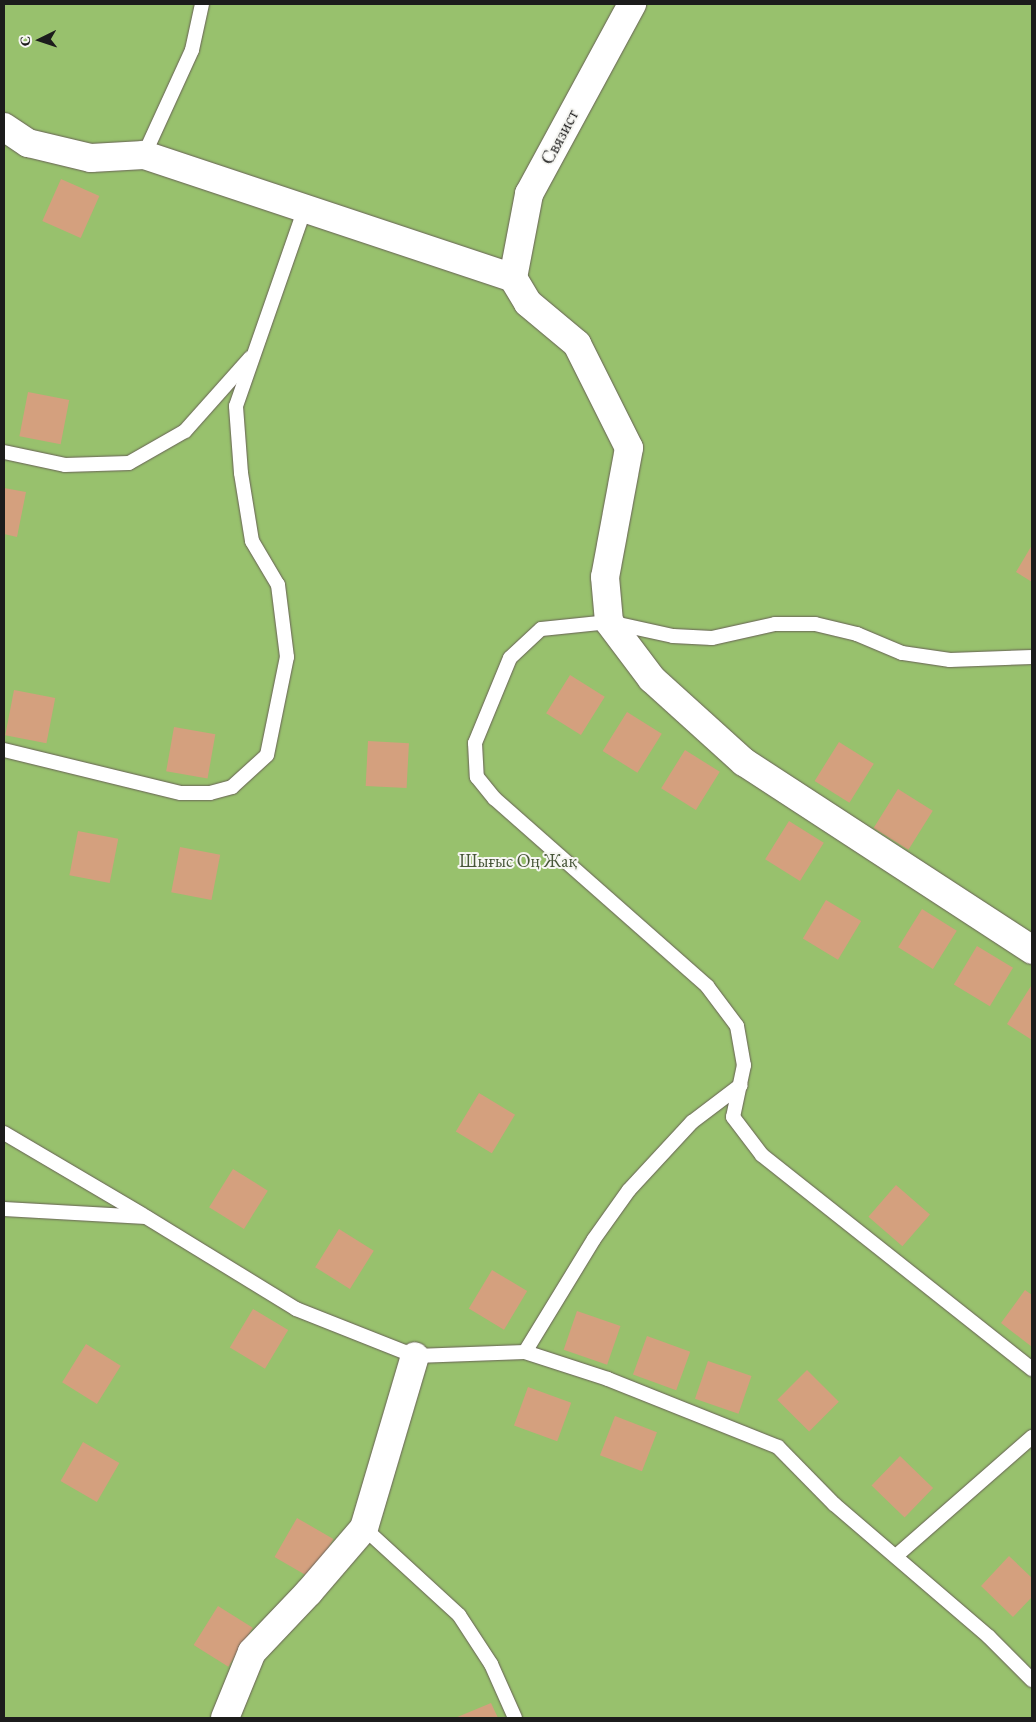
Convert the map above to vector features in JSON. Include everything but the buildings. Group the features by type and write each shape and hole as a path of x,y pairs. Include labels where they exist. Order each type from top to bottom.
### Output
{"street":[{"name":"Связист","path":"513,278 529,194 632,4"},
{"path":"4,127 28,143 91,158 144,155 513,278 528,303 577,344 629,448 605,577 609,622 652,679 744,762 1032,950"},
{"path":"225,1718 252,1652 310,1592 364,1528 415,1356"}],"lane":[{"path":"144,155 192,50 202,4"},
{"path":"4,750 181,792 201,793 232,788 267,755 287,656 278,585 252,541 241,473 236,406 305,208"},
{"path":"4,452 65,464 128,463 185,431 255,352"},
{"path":"1032,657 950,660 902,653 857,634 815,624 775,624 712,638 673,636 609,622 542,629 510,658 475,742 477,778 495,799 706,986 737,1026 744,1065 733,1117 762,1155 1032,1369"},
{"path":"525,1352 594,1239 629,1190 692,1122 741,1085"},
{"path":"4,1133 296,1309 415,1356 525,1352 608,1379 778,1447 834,1504 989,1637 1032,1680"},
{"path":"4,1209 146,1217"},
{"path":"896,1556 1032,1437"},
{"path":"364,1528 459,1616 491,1664 515,1718"}],"green space":[{"name":"Шығыс Оң Жақ","path":"4,4 1032,4 1032,1718 4,1718"}]}
